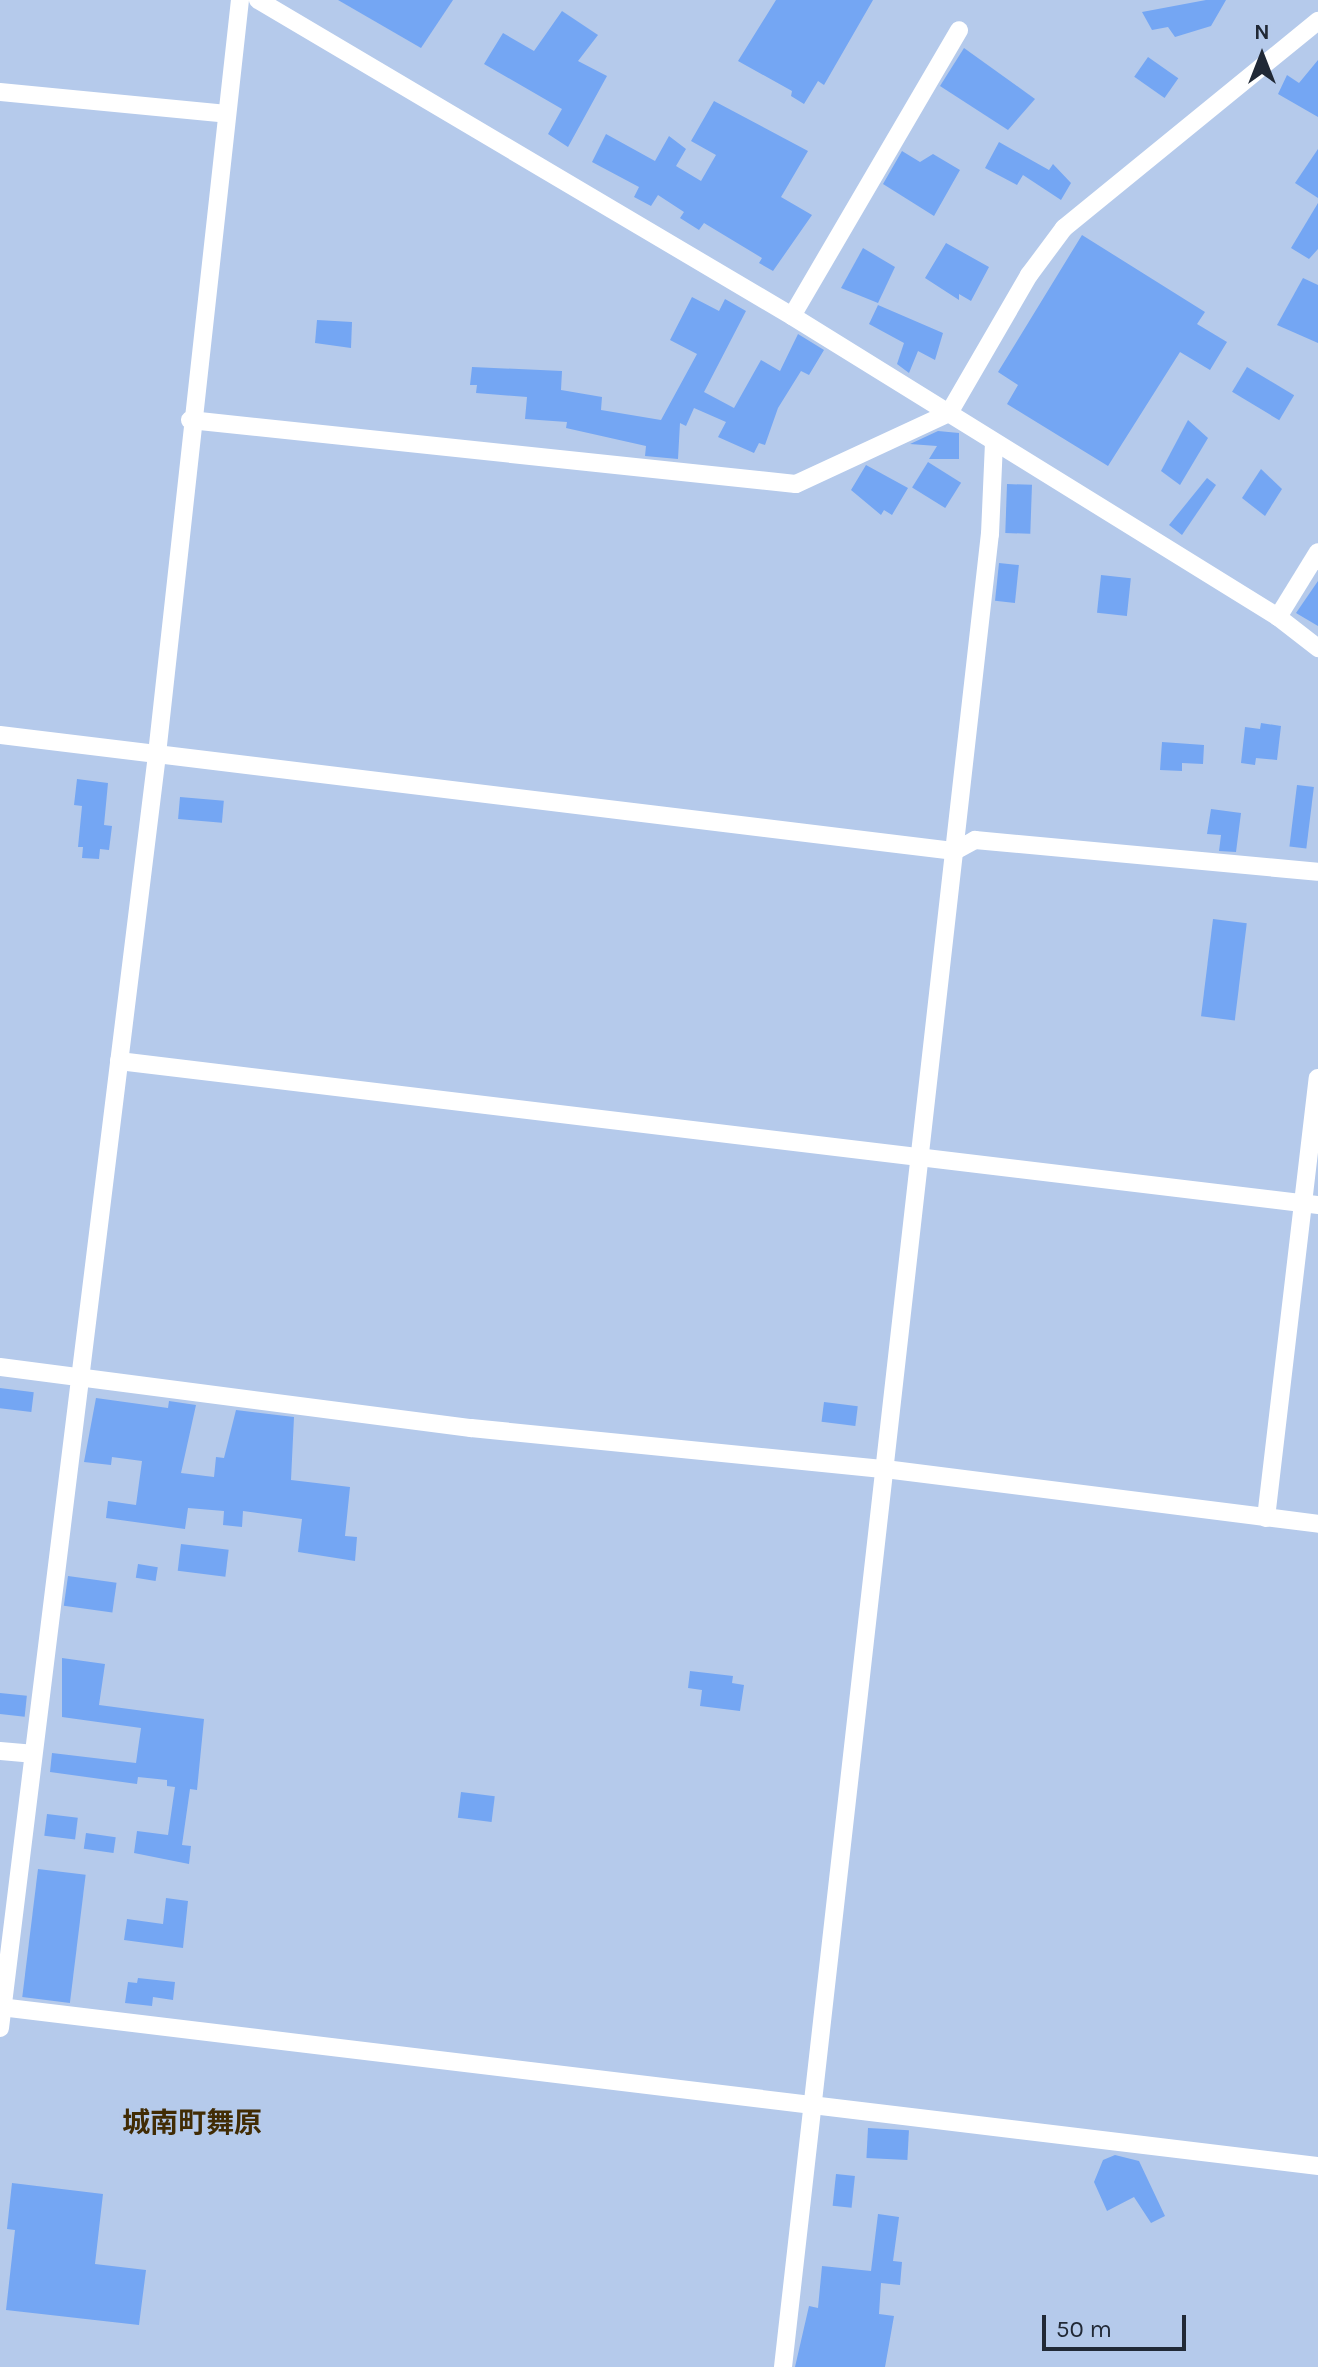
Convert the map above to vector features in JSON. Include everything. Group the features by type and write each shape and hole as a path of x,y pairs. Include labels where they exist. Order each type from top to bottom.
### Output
{"street":[{"path":"0,2028 77,1377 157,754 190,420 240,0"},
{"path":"258,0 792,316 1278,617 1318,648"},
{"path":"190,420 796,484 949,413 1029,275 1064,228 1318,21"},
{"path":"792,316 959,30"},
{"path":"0,92 227,114"},
{"path":"783,2367 815,2107 990,534 994,442"},
{"path":"1278,617 1318,552"},
{"path":"0,735 955,851 975,840 1318,872"},
{"path":"119,1061 1311,1204"},
{"path":"1266,1518 1311,1204 1318,1078"},
{"path":"0,1367 471,1428 885,1469 1318,1524"},
{"path":"0,1751 32,1754"},
{"path":"1,2007 1318,2166"}],"building":[{"path":"338,0 453,0 421,48"},
{"path":"776,0 873,0 824,85 818,81 804,104 791,96 792,91 738,61"},
{"path":"1206,0 1226,0 1211,26 1175,37 1168,27 1152,30 1142,12"},
{"path":"562,11 598,35 578,61 607,76 568,147 548,134 562,109 484,64 503,33 534,51"},
{"path":"964,48 1035,99 1008,130 940,86"},
{"path":"1148,57 1178,78 1165,98 1134,77"},
{"path":"1318,60 1318,117 1278,94 1287,75 1299,83"},
{"path":"714,101 808,151 781,197 812,215 773,271 759,263 762,258 704,223 699,230 680,218 684,212 658,195 651,206 634,197 639,187 592,162 606,134 655,161 669,136 686,149 676,166 701,181 716,155 691,141"},
{"path":"999,142 1049,170 1053,164 1071,183 1061,200 1023,175 1017,185 985,168"},
{"path":"1318,149 1318,198 1295,183"},
{"path":"902,151 920,162 933,154 960,170 934,216 883,184"},
{"path":"1318,203 1318,249 1309,259 1291,248"},
{"path":"1082,235 1205,312 1197,324 1227,342 1210,370 1180,352 1108,466 1007,404 1018,385 998,372"},
{"path":"946,243 989,267 971,301 959,294 959,300 925,278"},
{"path":"863,248 895,267 878,303 841,288"},
{"path":"1303,278 1318,285 1318,343 1277,325"},
{"path":"692,297 719,311 725,299 746,311 704,392 734,408 761,360 780,371 798,334 824,350 809,375 801,371 778,408 765,445 759,443 754,453 718,437 726,422 694,408 686,426 680,423 678,459 645,456 646,446 566,428 567,422 525,419 527,397 476,393 477,385 470,385 472,367 562,371 561,390 602,397 601,410 661,420 697,354 670,340"},
{"path":"878,305 943,333 935,360 918,351 909,373 897,364 904,343 869,324"},
{"path":"317,320 352,322 351,348 315,343"},
{"path":"1247,367 1294,395 1279,420 1232,392"},
{"path":"1188,420 1208,438 1180,485 1161,471"},
{"path":"938,431 959,433 959,459 929,459 937,446 910,444"},
{"path":"928,462 961,483 945,508 912,487"},
{"path":"866,465 908,488 892,515 884,510 881,515 851,490"},
{"path":"1261,469 1282,489 1265,516 1242,498"},
{"path":"1207,478 1216,485 1182,535 1169,525"},
{"path":"1007,484 1032,485 1030,534 1005,533"},
{"path":"999,563 1019,565 1015,603 995,601"},
{"path":"1101,575 1131,578 1127,616 1097,613"},
{"path":"1318,581 1318,626 1296,613"},
{"path":"1261,723 1281,726 1277,760 1256,758 1255,765 1241,763 1245,727 1260,729"},
{"path":"1162,742 1204,745 1203,764 1182,763 1182,771 1160,770"},
{"path":"77,779 108,783 104,825 112,826 109,850 100,849 99,859 82,858 83,847 78,847 82,806 74,805"},
{"path":"1297,785 1314,787 1306,849 1289,847"},
{"path":"180,797 224,801 222,823 178,819"},
{"path":"1211,809 1241,813 1236,852 1219,851 1221,835 1207,834"},
{"path":"1213,919 1247,923 1235,1020 1201,1016"},
{"path":"0,1388 34,1392 31,1412 0,1408"},
{"path":"96,1398 168,1408 169,1401 196,1405 181,1473 214,1477 216,1457 224,1458 236,1410 294,1417 291,1480 350,1487 345,1536 357,1537 355,1561 298,1552 302,1519 243,1511 242,1527 223,1525 224,1511 188,1508 185,1529 106,1518 108,1501 136,1505 142,1461 112,1457 111,1465 84,1462"},
{"path":"824,1402 858,1406 855,1426 822,1422"},
{"path":"181,1544 229,1550 225,1577 178,1571"},
{"path":"138,1564 158,1567 156,1581 136,1578"},
{"path":"68,1576 117,1583 112,1613 64,1606"},
{"path":"62,1658 105,1664 99,1705 204,1719 197,1790 190,1789 182,1845 191,1846 189,1864 134,1853 137,1831 168,1835 175,1787 167,1786 167,1780 138,1777 137,1784 50,1772 52,1753 136,1763 141,1728 62,1717"},
{"path":"690,1671 733,1676 732,1683 744,1685 740,1711 700,1706 702,1690 688,1688"},
{"path":"0,1693 27,1696 25,1717 0,1714"},
{"path":"461,1792 495,1796 492,1822 458,1818"},
{"path":"47,1814 78,1818 75,1840 44,1836"},
{"path":"86,1833 116,1837 113,1853 84,1849"},
{"path":"38,1869 86,1875 70,2003 22,1997"},
{"path":"166,1898 188,1901 183,1948 124,1940 127,1919 163,1924"},
{"path":"138,1978 175,1982 173,2000 153,1997 152,2006 125,2003 128,1982 137,1983"},
{"path":"868,2128 909,2130 907,2160 866,2158"},
{"path":"1115,2155 1139,2161 1165,2216 1151,2223 1134,2197 1107,2211 1094,2182 1103,2160"},
{"path":"836,2174 855,2176 852,2208 833,2206"},
{"path":"12,2183 103,2194 95,2264 146,2270 139,2325 6,2310 15,2230 7,2229"},
{"path":"878,2214 899,2217 893,2261 902,2262 900,2285 881,2283 879,2314 894,2316 885,2367 795,2367 809,2306 818,2308 822,2266 871,2271"}],"district":[{"name":"城南町舞原","path":"192,2123"}]}
